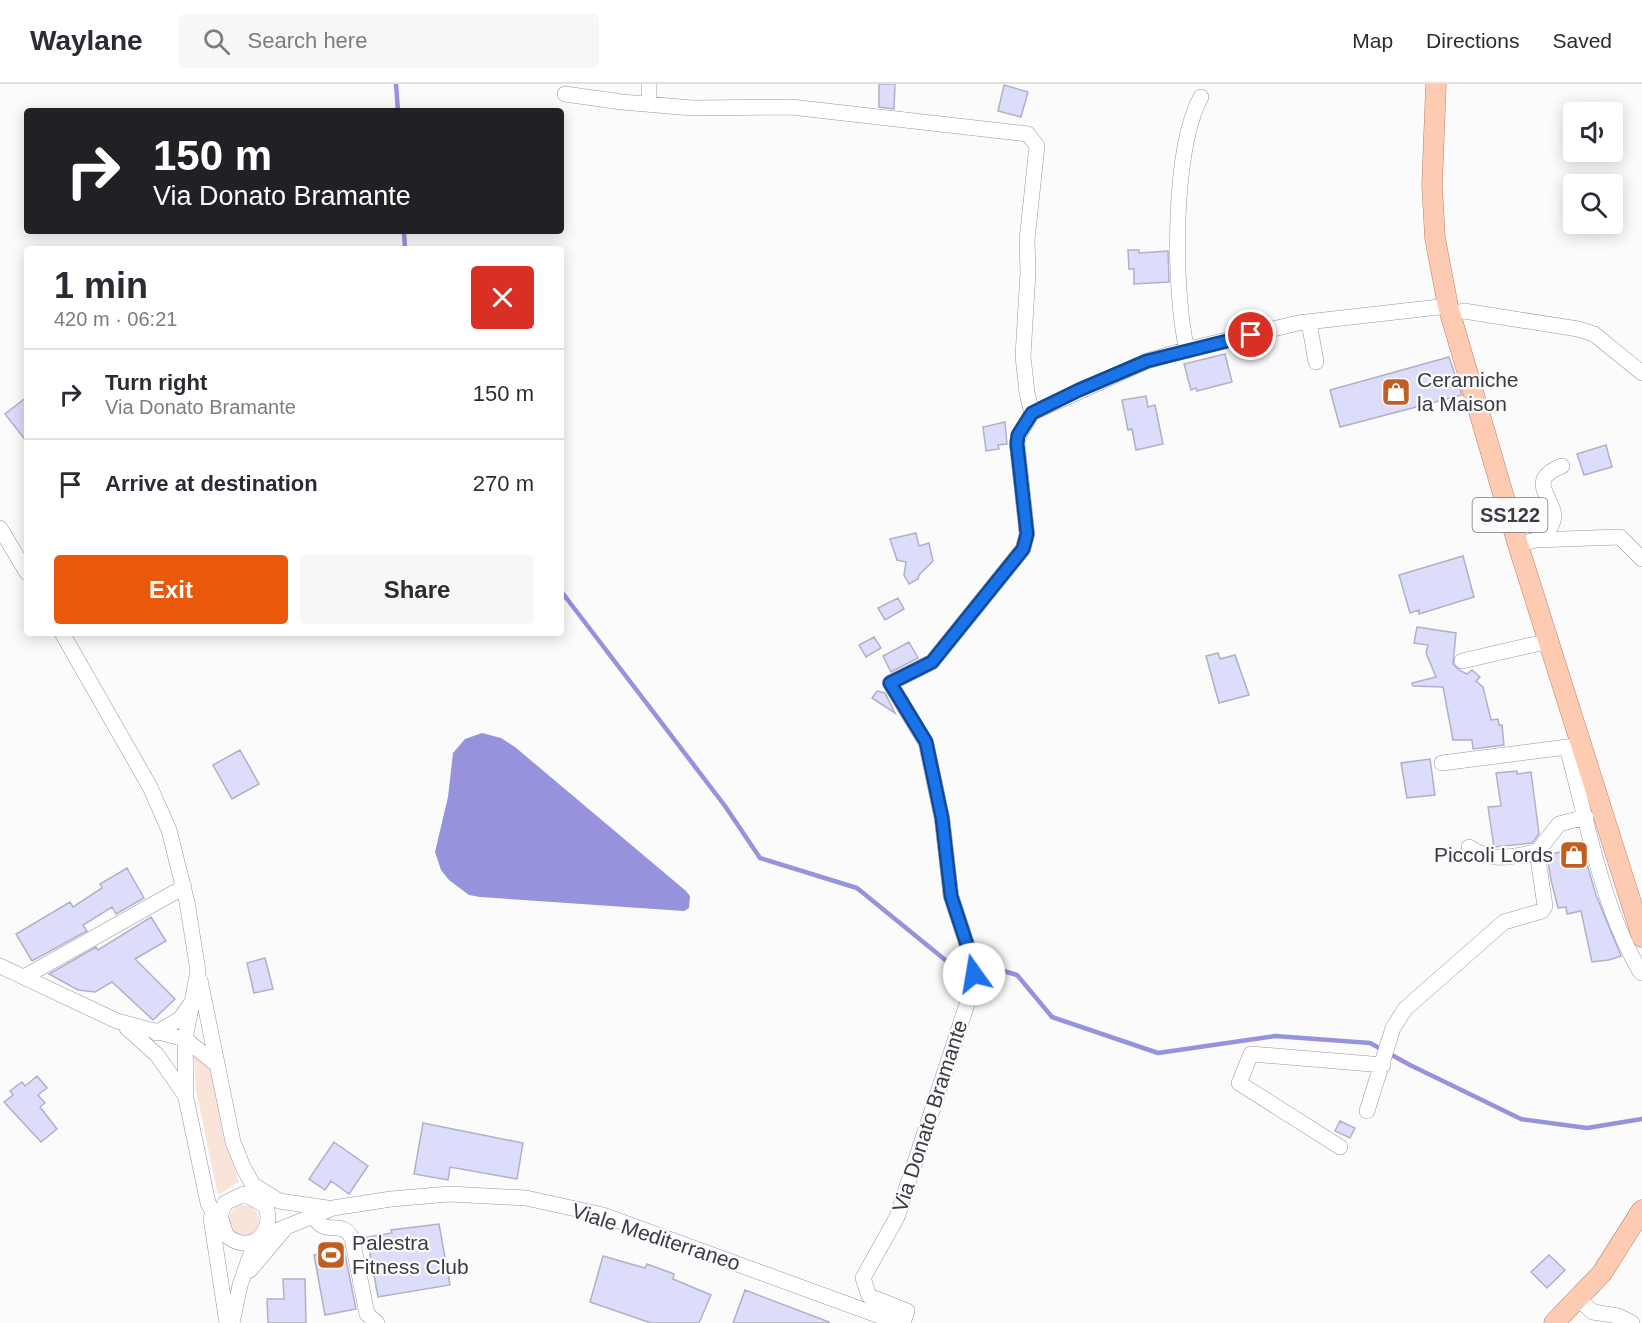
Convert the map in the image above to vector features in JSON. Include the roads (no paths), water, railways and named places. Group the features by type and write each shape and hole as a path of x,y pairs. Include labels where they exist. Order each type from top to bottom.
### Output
{"main road":[{"name":"SS122","path":"1436,84 1432,185 1434,227 1449,310 1526,542 1574,746 1642,937"},
{"path":"1554,1323 1602,1274 1642,1210"}],"street":[{"path":"649,84 649,104"},
{"path":"565,94 692,108 791,107 1028,134 1037,146 1027,240 1028,272 1023,356 1027,393 1032,413 1147,361 1187,350 1309,322 1449,310 1578,329 1594,334 1642,373"},
{"path":"1187,350 1182,327 1178,220 1189,123 1201,97"},
{"path":"1309,322 1316,362"},
{"name":"Via Donato Bramante","path":"903,1323 907,1311 869,1296 863,1278 897,1217 973,986 974,974 973,963 951,896 942,818 926,742 890,683 932,662 1023,549 1027,534 1017,444 1018,435 1032,413"},
{"path":"1526,542 1550,527 1554,514 1542,485 1550,471 1562,466"},
{"path":"0,528 24,568"},
{"path":"1526,542 1620,537 1642,559"},
{"path":"64,636 160,808 184,887 198,971 233,1142 269,1217 268,1225 258,1239 240,1285 230,1317"},
{"path":"1461,661 1549,642"},
{"path":"1442,763 1574,746 1586,818 1618,925 1641,973"},
{"path":"1469,847 1484,857 1495,858 1537,852 1559,824 1586,818"},
{"path":"1367,1111 1393,1028 1405,1009 1504,922 1536,915 1544,909 1537,852"},
{"path":"24,977 184,887"},
{"path":"0,966 117,1021 185,1039 216,1064"},
{"path":"198,971 185,1039 186,1098 230,1317"},
{"path":"156,1033 180,1019 192,1003"},
{"path":"117,1021 158,1055 186,1098"},
{"path":"1340,1147 1239,1083 1251,1054 1383,1065"},
{"path":"218,1265 222,1209 225,1203 257,1194"},
{"name":"Viale Mediterraneo","path":"257,1194 291,1205 333,1208"},
{"name":"Viale Mediterraneo","path":"258,1239 333,1208 391,1199 450,1194 526,1198 603,1215 864,1317 899,1323"},
{"path":"208,1203 221,1227 236,1242 258,1239"},
{"path":"313,1215 317,1224 324,1228 340,1227 348,1230 352,1238 367,1314 377,1323"},
{"path":"240,1285 256,1261 287,1227"},
{"path":"1578,1299 1593,1312 1618,1316 1632,1323"},
{"path":"212,1323 230,1317"}],"waterway":[{"path":"396,84 398,108"},
{"path":"404,234 405,246"},
{"path":"564,595 725,806 760,858 857,888 960,972 987,966 1017,975 1052,1017 1158,1053 1275,1036 1370,1043 1521,1119 1587,1128 1642,1119"}],"place":[{"name":"Ceramiche la Maison","path":"1396,392"},
{"name":"Piccoli Lords","path":"1574,855"},
{"name":"Palestra Fitness Club","path":"331,1255"}]}
